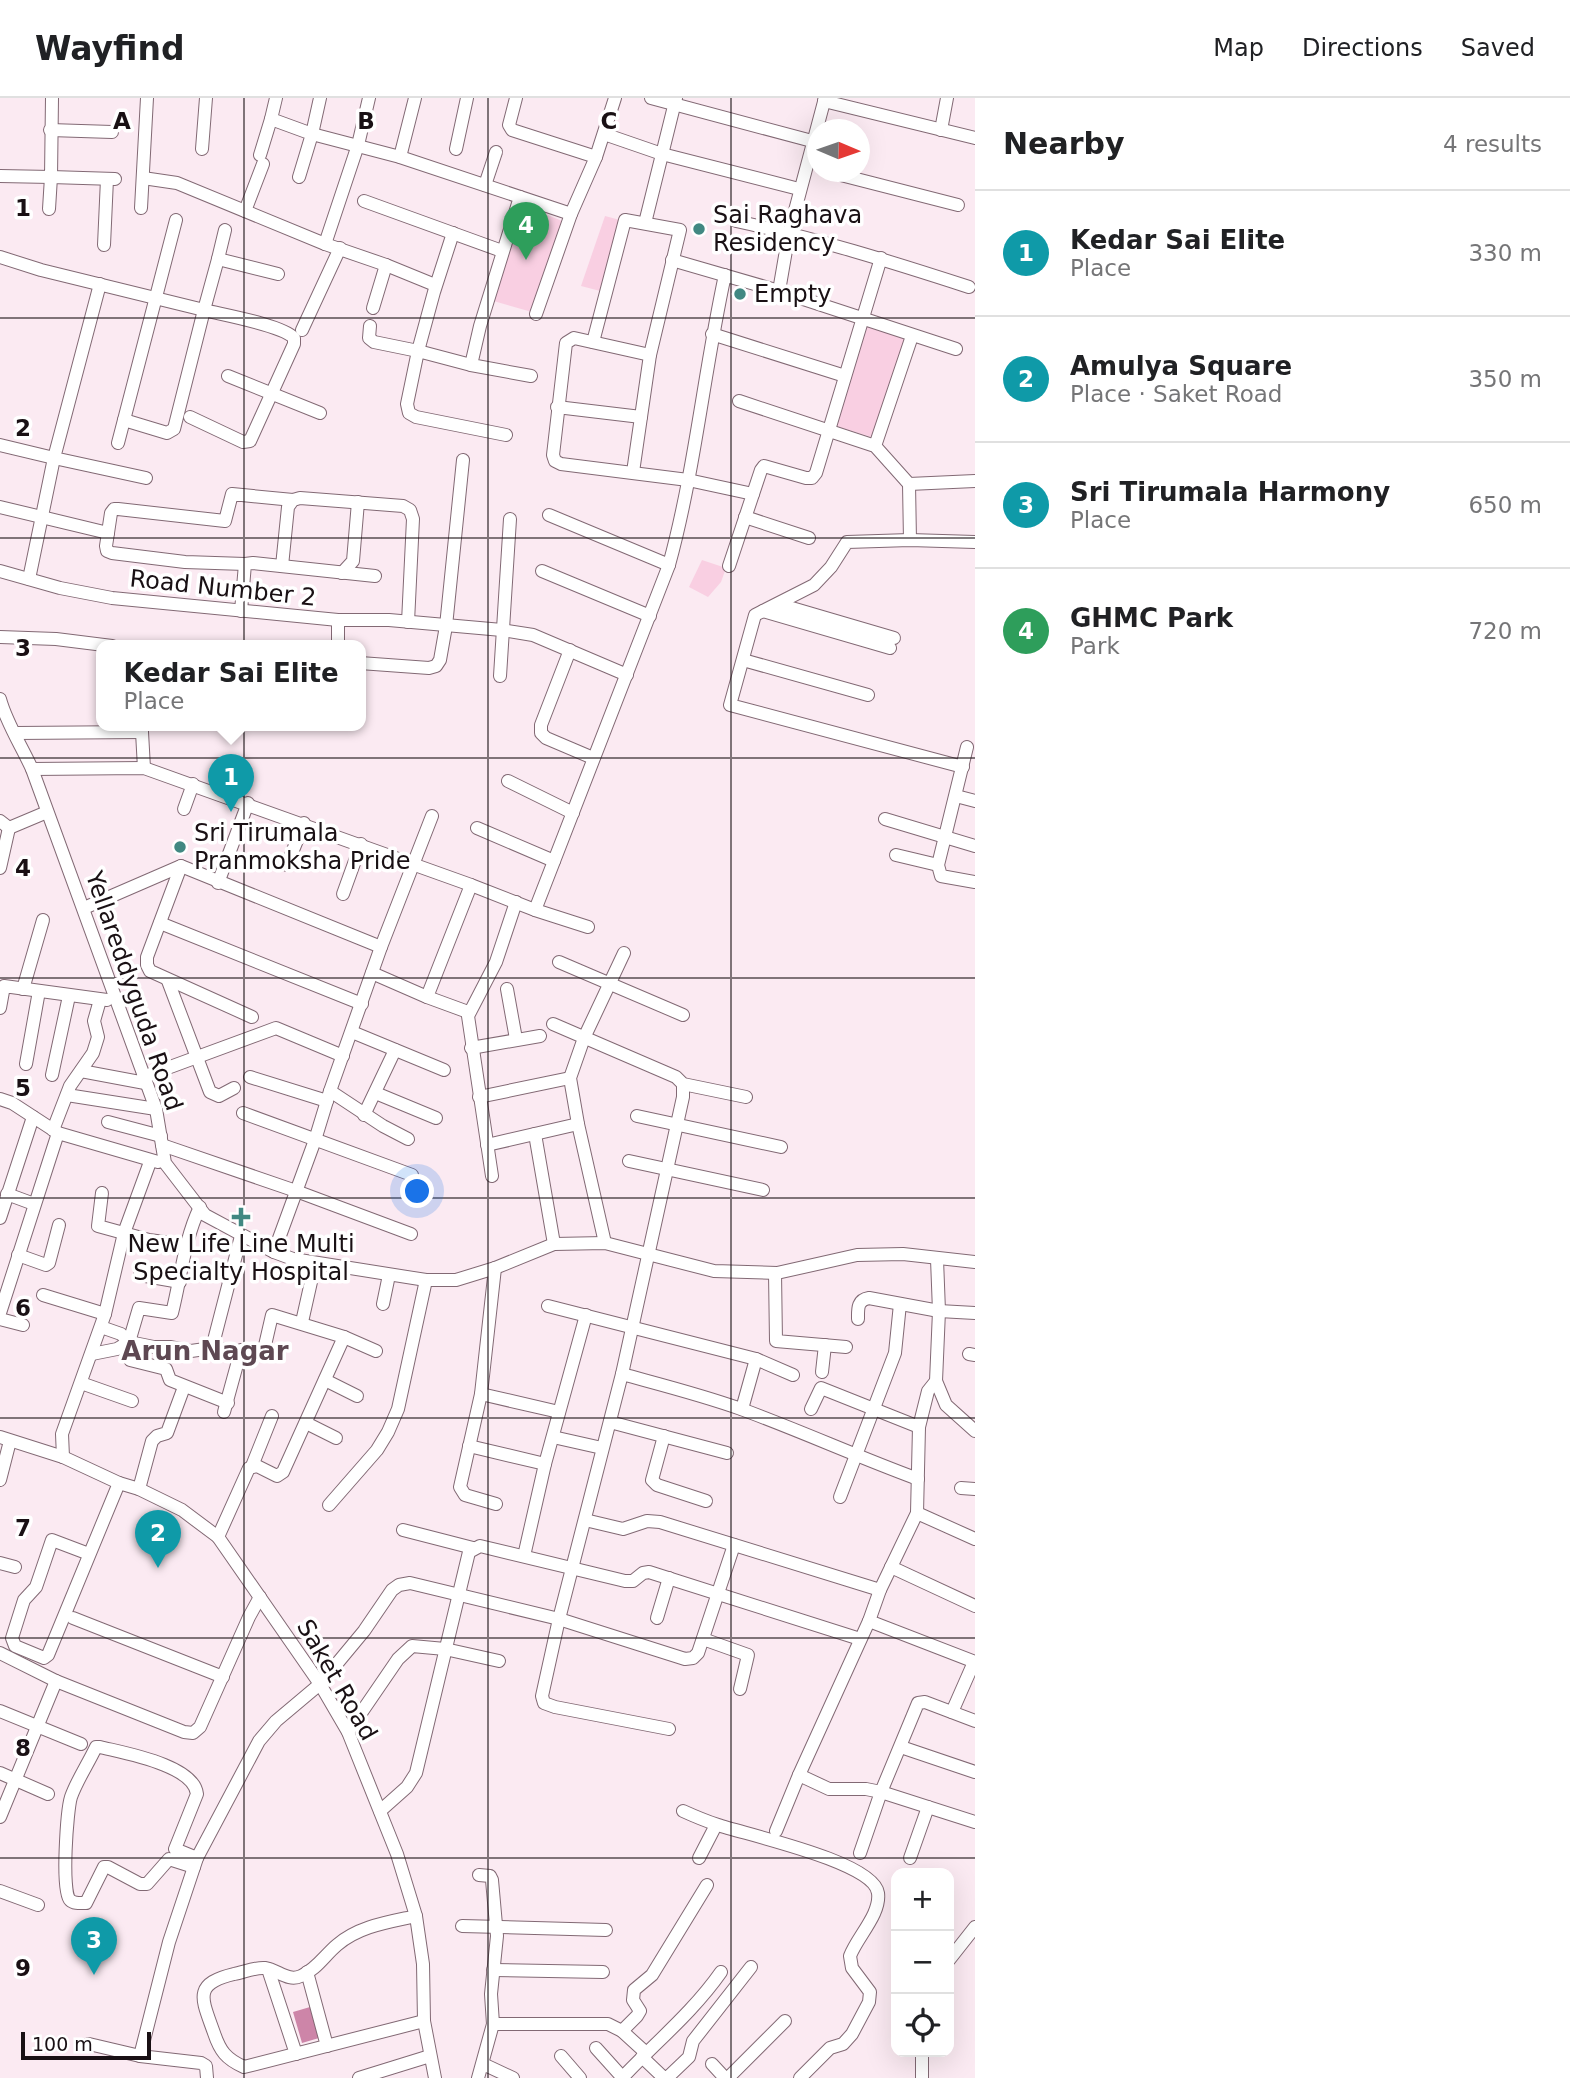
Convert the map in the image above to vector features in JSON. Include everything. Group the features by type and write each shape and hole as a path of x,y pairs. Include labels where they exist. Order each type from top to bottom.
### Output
{"street":[{"path":"49,209 52,98"},
{"path":"141,208 147,98"},
{"path":"202,149 206,98"},
{"path":"245,211 262,159 276,98"},
{"path":"299,177 320,98"},
{"path":"325,244 358,145 369,98"},
{"path":"400,157 415,98"},
{"path":"456,149 467,98"},
{"path":"516,98 510,128 596,157"},
{"path":"536,314 571,214 596,157 615,98"},
{"path":"651,98 675,100 807,140"},
{"path":"941,130 947,98"},
{"path":"645,223 675,100"},
{"path":"819,119 825,100 975,138"},
{"path":"271,120 312,134 400,157 571,214"},
{"path":"50,130 112,132"},
{"path":"604,134 662,154 799,189"},
{"path":"485,185 496,152"},
{"path":"779,291 799,189 807,175"},
{"path":"0,176 111,179 104,245"},
{"path":"143,177 177,183 325,244 435,285"},
{"path":"868,182 958,205"},
{"path":"471,365 480,326 520,197"},
{"path":"364,201 502,251"},
{"path":"593,342 624,222 627,219 680,230 650,355 632,472"},
{"path":"118,443 176,220"},
{"path":"736,221 881,258 969,287"},
{"path":"124,419 167,433 174,429 225,230"},
{"path":"453,233 435,285 418,351 407,404 409,413 416,417 506,435"},
{"path":"302,330 340,248"},
{"path":"0,257 41,270 265,325 294,338 294,344 250,441 190,417"},
{"path":"729,566 764,466 813,478 881,258"},
{"path":"218,259 278,274"},
{"path":"672,260 779,291 956,349"},
{"path":"373,308 386,265"},
{"path":"535,910 669,565 681,523 712,334 725,275"},
{"path":"29,579 54,458 100,284"},
{"path":"370,326 369,338 374,342 531,376"},
{"path":"712,334 845,376"},
{"path":"878,449 912,335"},
{"path":"650,355 574,338 566,343 555,461 561,464 688,480 752,494"},
{"path":"228,376 320,413"},
{"path":"739,401 828,429 878,449 909,484 910,540"},
{"path":"558,407 641,417"},
{"path":"0,445 146,478"},
{"path":"366,663 429,668 436,666 440,660 463,460"},
{"path":"909,484 975,481"},
{"path":"375,576 253,563 185,562 112,553 107,551 106,546 111,513 114,509 225,521 232,494 403,506 410,510 413,519 408,622"},
{"path":"282,566 288,507 293,500"},
{"path":"342,573 353,561 358,502"},
{"path":"0,507 108,533"},
{"path":"549,515 669,565"},
{"path":"745,517 808,538"},
{"path":"500,676 510,519"},
{"path":"963,768 730,705 755,615 814,584 831,567 847,542 975,542"},
{"path":"240,611 245,564"},
{"name":"Road Number 2","path":"0,571 112,598 338,620 408,622 502,630 533,635 627,675"},
{"path":"542,572 650,616"},
{"path":"778,604 864,635"},
{"path":"763,611 892,643"},
{"path":"338,620 338,640"},
{"path":"0,637 56,639 96,644"},
{"path":"570,650 541,725 541,733 546,738 593,758"},
{"path":"743,660 869,695"},
{"name":"Yellareddyguda Road","path":"0,699 2,714 16,733 32,769 118,1001 156,1109 165,1163 205,1215 241,1236 274,1252 314,1264 426,1280 456,1280 474,1276 554,1244 605,1243 714,1271 779,1273 857,1255 903,1254 975,1262"},
{"path":"16,733 96,730"},
{"path":"142,731 144,768"},
{"path":"968,747 938,864 941,876 975,882"},
{"path":"32,769 144,768 248,803 587,927"},
{"path":"508,781 573,813"},
{"path":"184,809 193,784"},
{"path":"956,796 975,801"},
{"path":"218,883 248,803"},
{"path":"0,868 4,824 47,812"},
{"path":"274,1252 381,947 432,816"},
{"path":"886,819 975,846"},
{"path":"287,865 303,823"},
{"path":"477,828 554,861"},
{"path":"343,894 361,844"},
{"path":"896,855 938,864"},
{"path":"181,866 147,957 147,965 150,971 169,981 252,1017"},
{"path":"83,908 181,866 381,947"},
{"path":"427,997 471,884"},
{"path":"492,1176 468,1016 496,962 516,902"},
{"path":"23,989 43,920"},
{"path":"160,923 362,1004"},
{"path":"605,1243 570,1078 584,1038 624,953"},
{"path":"559,962 683,1015"},
{"path":"372,974 468,1016"},
{"path":"169,981 210,1092 219,1096 234,1088"},
{"path":"0,1008 2,985 118,1001"},
{"path":"507,989 516,1039"},
{"path":"26,1064 39,991"},
{"path":"52,1075 69,996"},
{"path":"23,1325 0,1316 67,1095 93,1053 98,1037 94,1021 100,1000"},
{"path":"553,1024 676,1077 683,1084 746,1097"},
{"path":"81,1071 144,1080 276,1028 343,1056"},
{"path":"352,1032 444,1070"},
{"path":"471,1048 540,1036"},
{"path":"364,1115 395,1050"},
{"path":"250,1077 329,1096 408,1139"},
{"path":"479,1097 570,1078"},
{"path":"669,1730 544,1703 542,1696 632,1327 683,1097 683,1084"},
{"path":"67,1095 156,1109"},
{"path":"374,1095 436,1118"},
{"path":"0,1099 56,1131 149,1162 165,1163"},
{"path":"243,1113 412,1175"},
{"path":"637,1116 781,1147"},
{"path":"0,1218 33,1117"},
{"path":"108,1122 411,1234"},
{"path":"487,1144 578,1125"},
{"path":"535,1134 554,1244"},
{"path":"629,1161 763,1190"},
{"path":"54,1455 103,1321 124,1233 149,1162"},
{"path":"102,1193 98,1226 149,1240 186,1245"},
{"path":"7,1194 34,1204"},
{"path":"92,1354 117,1349 129,1342 139,1308 172,1313 186,1245 200,1207"},
{"path":"18,1255 43,1264 49,1262 59,1225"},
{"path":"212,1348 241,1236"},
{"path":"937,1259 939,1311 936,1381 946,1405 975,1431"},
{"path":"302,1322 314,1264"},
{"path":"491,1270 481,1394 461,1492 496,1504"},
{"path":"779,1273 780,1305 776,1312 776,1341 846,1347"},
{"path":"140,1275 180,1282"},
{"path":"383,1304 389,1275"},
{"path":"329,1505 377,1450 398,1409 426,1280"},
{"path":"43,1295 103,1321 129,1342 153,1347 191,1351 212,1348 263,1354 272,1315 302,1322 376,1352"},
{"path":"858,1319 859,1303 869,1298 939,1311 975,1313"},
{"path":"840,1497 895,1353 900,1304"},
{"path":"548,1306 757,1359 793,1375"},
{"path":"524,1556 545,1464 586,1315"},
{"path":"251,1466 257,1466 277,1476 282,1474 344,1337"},
{"path":"822,1372 824,1345"},
{"path":"130,1360 166,1369 170,1380 226,1407 241,1350"},
{"path":"742,1409 757,1359"},
{"path":"621,1374 742,1409 918,1479"},
{"path":"324,1380 357,1396"},
{"path":"776,1831 869,1621 880,1590 917,1513 919,1427 928,1391 936,1381"},
{"path":"81,1383 132,1401"},
{"path":"139,1489 152,1441 167,1433 184,1387"},
{"path":"811,1409 821,1388 919,1427"},
{"path":"481,1394 559,1412"},
{"path":"218,1536 272,1416"},
{"path":"610,1422 727,1453"},
{"path":"306,1423 336,1438"},
{"path":"54,1455 62,1434"},
{"path":"664,1436 652,1480 657,1485 706,1501"},
{"path":"553,1437 602,1448"},
{"path":"0,1480 5,1439"},
{"name":"Saket Road","path":"5,1439 54,1455 139,1489 181,1510 218,1536 320,1684 348,1732 397,1854 416,1916 423,1964 424,2021 435,2078"},
{"path":"469,1446 545,1464"},
{"path":"89,1554 52,1540 36,1587 24,1600 12,1638 15,1646 39,1658 48,1655 119,1483"},
{"path":"961,1488 975,1489"},
{"path":"917,1513 975,1539"},
{"path":"585,1520 623,1529 647,1521 660,1522 880,1590"},
{"path":"403,1530 625,1581 633,1581 649,1572 860,1639"},
{"path":"140,2056 169,1942 196,1862 259,1741 276,1721 320,1684 392,1590 399,1585 410,1583 559,1619 685,1659 693,1658 698,1653 734,1545"},
{"path":"380,1811 407,1787 416,1773 457,1594 469,1552 473,1548"},
{"path":"0,1563 15,1567"},
{"path":"891,1567 975,1606"},
{"path":"657,1618 670,1578"},
{"path":"0,1653 56,1681 184,1732 193,1733 200,1727 260,1597"},
{"path":"73,1618 223,1677"},
{"path":"869,1621 972,1662"},
{"path":"703,1639 748,1655 740,1689"},
{"path":"348,1732 405,1650 412,1646 445,1649 499,1661"},
{"path":"952,1712 972,1662 975,1646"},
{"path":"0,1817 56,1681"},
{"path":"860,1853 881,1792 918,1703 925,1702 975,1721"},
{"path":"0,1711 81,1744"},
{"path":"100,1746 173,1767 195,1787 197,1794 172,1854 147,1884 140,1884 104,1867 86,1903 69,1899 65,1892 69,1806 96,1748 100,1746"},
{"path":"901,1748 975,1772"},
{"path":"0,1773 48,1794"},
{"path":"799,1774 829,1789 866,1789 881,1792 975,1822"},
{"path":"910,1858 928,1807"},
{"path":"683,1811 716,1825 832,1860 855,1869 874,1881 878,1890 874,1912 850,1956 852,1968 870,1992 869,2002 852,2034 843,2044 830,2048 803,2077"},
{"path":"699,1858 716,1825"},
{"path":"172,1854 196,1862"},
{"path":"478,2078 493,2024 491,1994 496,1926 492,1880 490,1876 479,1875"},
{"path":"622,2031 640,2011 633,2000 634,1990 652,1975 707,1885"},
{"path":"0,1891 38,1905"},
{"path":"416,1916 354,1932 307,1972 292,1978 261,1968 215,1979 207,1985 203,1996 204,2007 220,2051 230,2061 244,2067 424,2021"},
{"path":"462,1926 606,1930"},
{"path":"954,1954 975,1927"},
{"path":"493,2024 608,2024 622,2031 663,2077 668,2077 689,2057 693,2041 751,1968"},
{"path":"268,1969 296,2054"},
{"path":"493,1970 603,1972"},
{"path":"307,1972 327,2046"},
{"path":"596,2048 622,2078 706,1995 721,1972"},
{"path":"712,2064 726,2078 785,2021"},
{"path":"89,2045 140,2056 201,2063 206,2066 207,2078"},
{"path":"364,2077 430,2056"},
{"path":"561,2056 580,2078"},
{"path":"922,2057 922,2078"},
{"path":"483,2064 513,2078"}],"shaded area":[{"path":"522,204 562,221 532,312 490,300"},
{"path":"605,216 620,220 604,292 581,286"},
{"path":"865,324 908,338 875,438 835,426"},
{"path":"702,560 726,568 721,582 708,597 689,587"},
{"path":"310,2007 319,2038 302,2043 293,2012"}],"place":[{"name":"Sai Raghava Residency","path":"699,229"},
{"name":"GHMC Park","path":"526,260"},
{"name":"Empty","path":"740,294"},
{"name":"Kedar Sai Elite","path":"231,812"},
{"name":"Sri Tirumala Pranmoksha Pride","path":"180,847"},
{"name":"New Life Line Multi Specialty Hospital","path":"241,1217"},
{"name":"Amulya Square","path":"158,1568"},
{"name":"Sri Tirumala Harmony","path":"94,1975"}],"district":[{"name":"Arun Nagar","path":"205,1351"}]}
